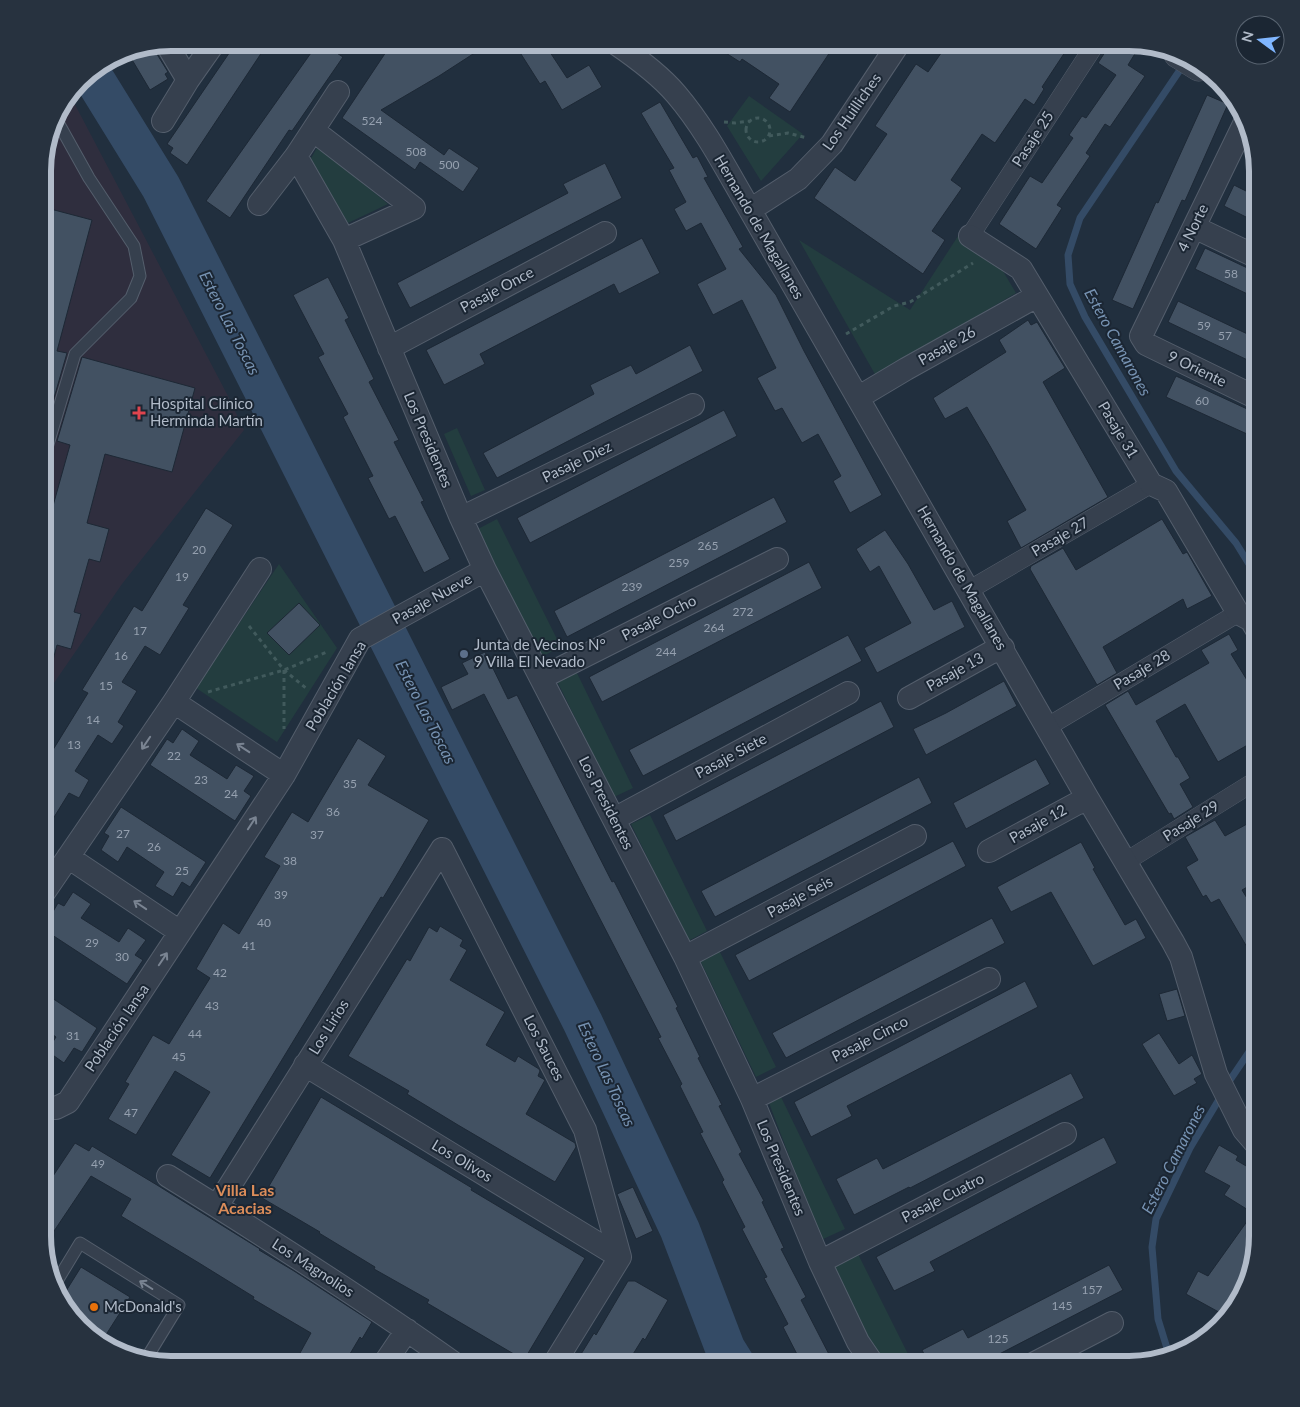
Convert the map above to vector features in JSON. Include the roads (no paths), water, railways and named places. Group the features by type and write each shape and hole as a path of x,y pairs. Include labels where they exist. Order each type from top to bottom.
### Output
{"street":[{"path":"171,52 188,80"},
{"path":"163,121 207,52"},
{"name":"Hernando de Magallanes","path":"628,52 641,61 675,93 695,118 859,397 1088,799 1173,942 1181,957 1216,1074 1249,1134"},
{"name":"Los Huilliches","path":"750,210 798,179 832,144 894,52"},
{"name":"Pasaje 25","path":"970,236 1090,52"},
{"path":"259,204 314,131 338,92"},
{"name":"4 Norte","path":"1141,336 1241,130"},
{"path":"314,131 414,208 344,240"},
{"name":"Los Presidentes","path":"296,156 344,240 460,518 685,957 752,1099 820,1262 858,1342 868,1356"},
{"path":"1194,227 1249,253"},
{"name":"Pasaje Once","path":"389,348 605,233"},
{"name":"Pasaje 31","path":"970,236 1021,269 1151,484 1166,491 1238,613 1249,619"},
{"name":"Pasaje 26","path":"859,397 1037,296"},
{"name":"9 Oriente","path":"1141,336 1146,344 1249,394"},
{"name":"Pasaje Diez","path":"460,518 693,405"},
{"name":"Pasaje 27","path":"969,590 1151,484"},
{"name":"Pasaje Ocho","path":"541,678 777,559"},
{"path":"51,882 174,702 260,569"},
{"name":"Pasaje Nueve","path":"370,634 485,570"},
{"name":"Pasaje 28","path":"1047,727 1238,613"},
{"name":"Población Iansa","path":"51,1108 56,1108 68,1102 284,775 325,704 370,634"},
{"name":"Pasaje 13","path":"909,698 990,653 1003,648"},
{"name":"Pasaje Siete","path":"614,819 848,692"},
{"path":"174,702 284,775"},
{"name":"Pasaje 29","path":"1125,862 1249,786"},
{"name":"Pasaje 12","path":"989,851 1088,799"},
{"name":"Pasaje Seis","path":"685,957 915,836"},
{"name":"Los Lirios","path":"217,1206 442,849"},
{"name":"Los Sauces","path":"442,849 586,1130 620,1257"},
{"path":"68,857 180,932"},
{"name":"Pasaje Cinco","path":"752,1099 989,979"},
{"name":"Los Olivos","path":"305,1065 620,1257"},
{"name":"Pasaje Cuatro","path":"820,1262 1065,1134"},
{"name":"Los Magnolios","path":"168,1176 407,1330 444,1356"},
{"path":"559,1356 620,1257"},
{"path":"1052,1356 1112,1323"},
{"path":"389,1356 407,1330"}],"lane":[{"path":"52,432 75,354 131,298 140,276 134,246 89,178 60,126"},
{"path":"59,1278 80,1243 179,1305 149,1354"}],"waterway":[{"name":"Estero Camarones","path":"1183,65 1080,218 1068,255 1070,284 1085,317 1176,471 1236,543 1249,564"},
{"name":"Estero Las Toscas","path":"94,79 161,187 583,1023 680,1230 725,1348 730,1356"},
{"name":"Estero Camarones","path":"1226,1086 1249,1052"},
{"name":"Estero Camarones","path":"1167,1349 1158,1319 1152,1247 1156,1219 1190,1148 1221,1096"}],"place":[{"name":"Hospital Clínico Herminda Martín","path":"139,413"},
{"name":"Junta de Vecinos N° 9 Villa El Nevado","path":"464,654"},
{"name":"McDonald's","path":"94,1307"}],"district":[{"name":"Villa Las Acacias","path":"245,1199"}]}
